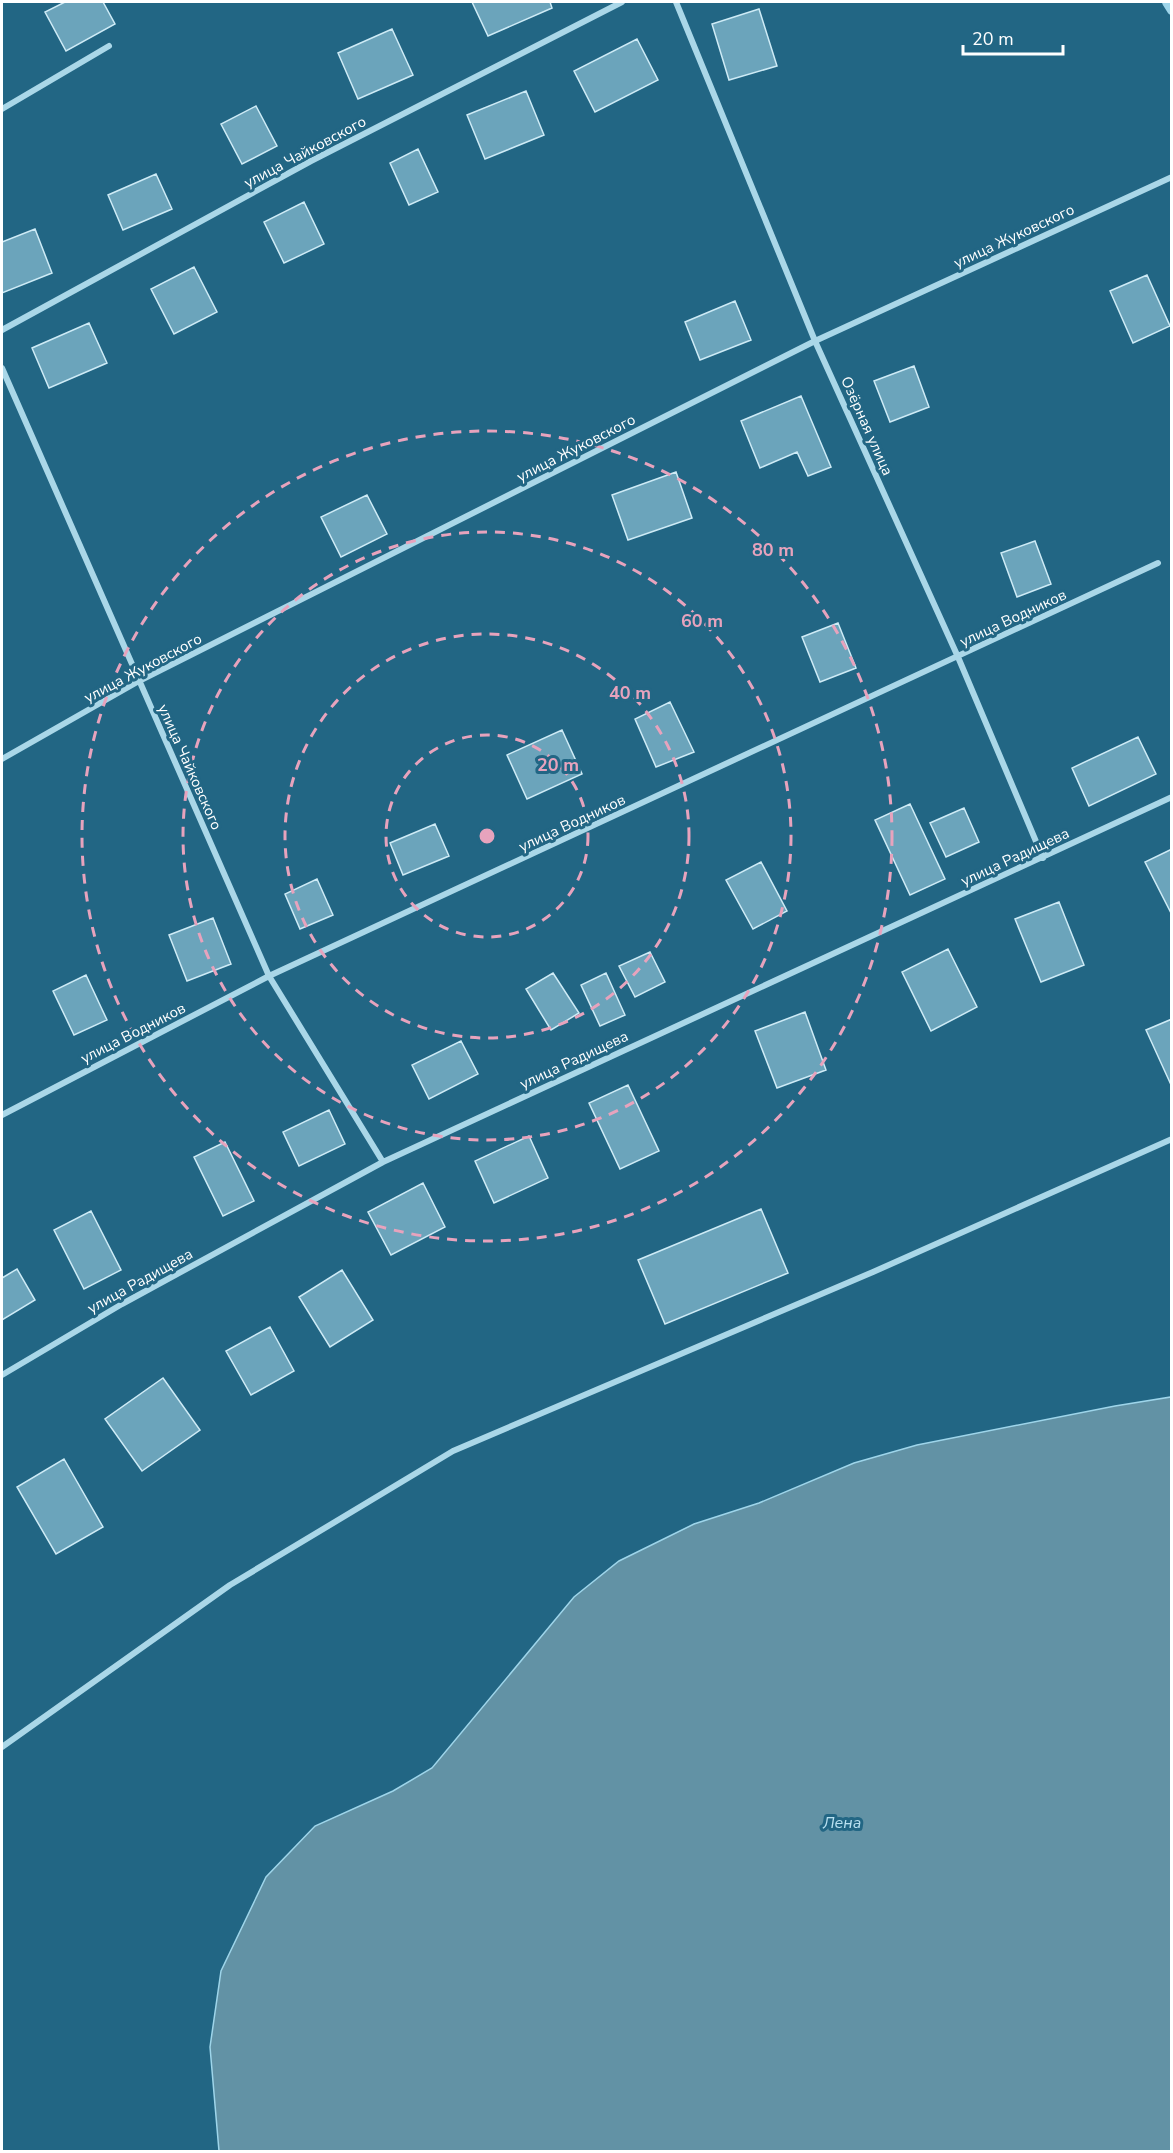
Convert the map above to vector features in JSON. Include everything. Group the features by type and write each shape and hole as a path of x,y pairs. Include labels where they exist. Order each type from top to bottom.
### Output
{"street":[{"name":"улица Чайковского","path":"2,330 310,161 622,2"},
{"name":"Озёрная улица","path":"676,2 815,341 958,657 1042,858"},
{"path":"2,109 109,46"},
{"name":"улица Жуковского","path":"2,759 139,681 815,341 1172,177"},
{"name":"улица Чайковского","path":"2,369 269,976 383,1162"},
{"name":"улица Водников","path":"2,1115 269,976 1158,563"},
{"name":"улица Радищева","path":"2,1374 122,1304 383,1162 1172,797"},
{"path":"2,1747 230,1585 453,1451 873,1272 1172,1139"}],"water":[{"name":"Лена","path":"1171,1397 1171,2151 219,2151 210,2047 221,1971 266,1877 315,1826 393,1791 432,1768 574,1597 619,1561 694,1524 759,1503 854,1463 917,1445"}],"building":[{"path":"65,2 103,2 115,24 66,51 45,12"},
{"path":"472,2 550,2 552,8 488,36"},
{"path":"759,9 777,66 729,80 712,24"},
{"path":"392,29 413,75 358,99 338,53"},
{"path":"637,39 658,80 595,112 574,71"},
{"path":"526,91 544,135 485,159 467,115"},
{"path":"256,106 277,146 242,164 221,124"},
{"path":"418,149 438,192 409,205 390,163"},
{"path":"156,174 172,209 123,230 108,195"},
{"path":"304,202 324,244 284,263 264,222"},
{"path":"35,229 52,273 2,293 2,242"},
{"path":"194,267 217,312 174,334 151,289"},
{"path":"1147,275 1170,326 1133,343 1110,291"},
{"path":"735,301 751,340 700,360 685,322"},
{"path":"89,323 107,363 49,388 32,348"},
{"path":"914,366 929,407 890,422 874,381"},
{"path":"801,396 831,467 808,476 797,452 760,468 741,421"},
{"path":"676,472 692,518 628,540 612,495"},
{"path":"367,495 387,534 341,557 321,517"},
{"path":"1035,541 1051,584 1017,597 1001,553"},
{"path":"838,623 856,668 820,682 802,637"},
{"path":"670,702 694,752 656,767 635,719"},
{"path":"562,730 582,774 527,799 507,755"},
{"path":"1138,737 1156,774 1089,806 1072,768"},
{"path":"910,804 945,879 910,895 875,820"},
{"path":"964,808 979,842 946,857 930,823"},
{"path":"435,824 449,856 403,875 390,843"},
{"path":"1172,849 1172,913 1171,913 1145,862"},
{"path":"761,862 787,911 753,929 726,880"},
{"path":"317,879 333,915 300,929 285,894"},
{"path":"1059,902 1084,965 1041,982 1015,919"},
{"path":"213,918 231,964 187,981 169,935"},
{"path":"948,949 977,1007 931,1031 902,972"},
{"path":"650,952 665,982 635,997 619,966"},
{"path":"553,973 579,1013 551,1030 526,989"},
{"path":"606,973 625,1015 600,1026 581,985"},
{"path":"86,975 107,1020 74,1035 53,991"},
{"path":"805,1012 826,1070 777,1088 755,1031"},
{"path":"1172,1019 1172,1087 1146,1030"},
{"path":"461,1041 478,1074 429,1099 412,1065"},
{"path":"628,1085 659,1151 620,1169 589,1103"},
{"path":"329,1110 345,1144 299,1166 283,1132"},
{"path":"529,1136 548,1178 494,1203 475,1161"},
{"path":"225,1142 254,1201 223,1216 194,1157"},
{"path":"423,1183 445,1227 391,1255 368,1212"},
{"path":"761,1209 788,1273 665,1324 638,1260"},
{"path":"91,1211 121,1270 84,1289 54,1230"},
{"path":"17,1269 35,1300 2,1320 2,1278"},
{"path":"342,1270 373,1320 330,1347 299,1297"},
{"path":"270,1327 294,1371 251,1395 226,1351"},
{"path":"163,1378 200,1430 142,1471 105,1419"},
{"path":"64,1459 103,1527 56,1554 17,1487"}],"waterway":[{"path":"1167,2 1172,10"}]}
